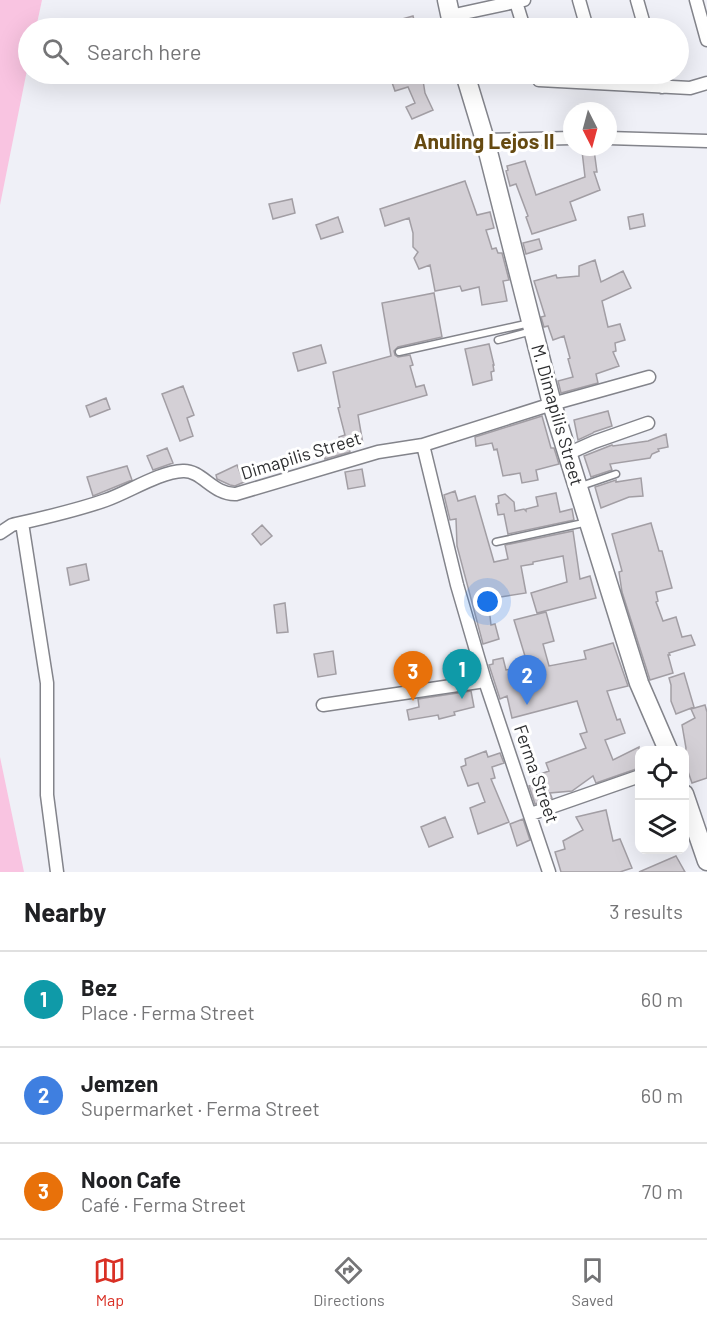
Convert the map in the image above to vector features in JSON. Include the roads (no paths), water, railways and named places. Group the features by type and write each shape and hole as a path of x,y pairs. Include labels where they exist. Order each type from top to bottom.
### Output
{"main road":[{"name":"M. Dimapilis Street","path":"468,84 485,140 552,404 639,683 666,746"},
{"path":"686,800 707,861"}],"street":[{"path":"579,0 584,18"},
{"path":"637,0 642,18"},
{"path":"696,0 707,40"},
{"path":"450,15 520,1 523,18"},
{"path":"641,84 690,88 707,83"},
{"path":"485,140 563,138"},
{"path":"617,138 707,141"},
{"name":"Dimapilis Street","path":"0,533 12,525 107,500 166,475 182,471 191,472 225,495 236,494 378,452 423,445 552,404 649,377"},
{"path":"567,454 648,423"},
{"name":"Ferma Street","path":"423,445 457,585 485,681 549,872"},
{"path":"22,523 47,683 47,795 57,872"},
{"path":"323,705 485,681"},
{"path":"531,814 635,777"}],"lane":[{"path":"498,340 532,327"},
{"path":"399,352 532,327"},
{"path":"577,487 616,474"},
{"path":"496,542 588,522"}],"place":[{"name":"Bez","path":"462,699"},
{"name":"Noon Cafe","path":"413,701"},
{"name":"Jemzen","path":"527,705"}],"district":[{"name":"Anuling Lejos II","path":"484,142"}]}
